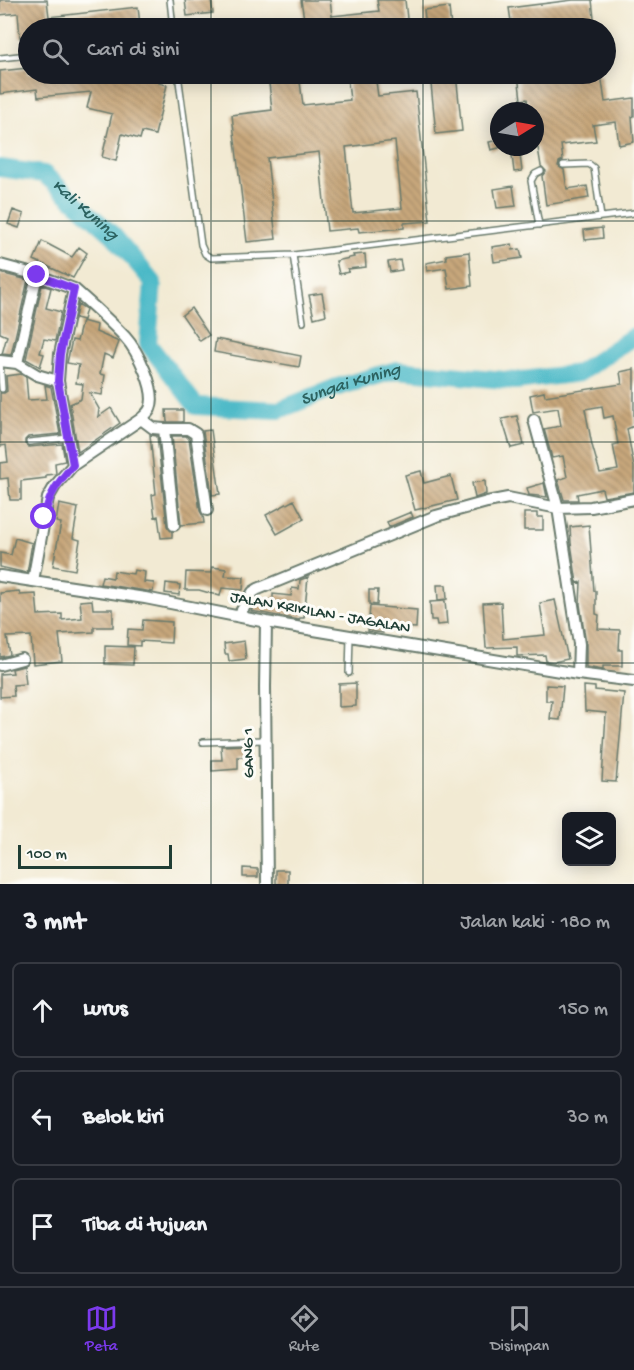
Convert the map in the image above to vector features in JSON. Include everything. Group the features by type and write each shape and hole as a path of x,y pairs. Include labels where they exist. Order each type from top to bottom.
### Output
{"street":[{"path":"0,265 37,275 74,289 126,338 147,376 152,402 150,411 141,419 73,465 55,486 48,498 33,581"},
{"path":"17,363 37,275"},
{"path":"73,465 58,381 60,354 74,289"},
{"path":"0,361 17,363 37,375 58,381"},
{"path":"141,419 153,428 188,429 196,434 207,510"},
{"path":"534,420 558,508 579,644 578,674"},
{"path":"164,429 174,525"},
{"path":"238,615 249,597 258,589 436,516 508,498 558,508 591,507 634,499"},
{"name":"JALAN KRIKILAN - JAGALAN","path":"0,576 145,598 266,622 578,674 634,681"},
{"name":"GANG 1","path":"266,622 267,884"},
{"path":"0,665 22,659"}],"lane":[{"path":"170,0 172,18"},
{"path":"0,58 18,56"},
{"path":"179,84 201,245 205,254 211,258 293,255 634,213"},
{"path":"563,165 590,164 594,168 601,217"},
{"path":"539,225 531,181 535,174 541,171"},
{"path":"293,255 303,322"},
{"path":"0,361 2,389"},
{"path":"29,442 68,438"},
{"path":"349,673 350,636"},
{"path":"203,742 265,740"}],"building":[{"path":"0,0 47,0 49,17 138,7 139,18 18,18 18,13 0,15"},
{"path":"185,0 211,0 213,13 187,16"},
{"path":"301,0 330,0 332,16 379,11 377,0 405,0 407,18 304,18"},
{"path":"573,0 592,0 594,18 510,18 509,8"},
{"path":"449,7 450,18 425,18 424,10"},
{"path":"18,69 18,84 167,85 155,135 142,132 140,139 122,134 116,161 102,157 112,114 87,108 91,92 38,97 37,89 0,94 0,71"},
{"path":"269,84 300,84 303,105 350,100 348,84 376,84 378,96 416,92 430,221 404,223 404,228 359,232 358,228 327,231 319,152 267,158 276,239 247,242 232,115 272,110","holes":["395,141 402,208 353,213 346,147"]},
{"path":"431,84 457,84 462,131 436,134"},
{"path":"519,84 602,84 605,102 634,98 634,116 632,117 634,142 619,145 616,122 593,125 596,141 561,145 563,160 558,166 564,170 567,189 587,186 589,198 546,205 542,176 546,171 541,166 539,156 544,156 544,102 528,102 527,99 521,100"},
{"path":"512,156 520,156 522,171 514,172"},
{"path":"513,186 516,206 497,208 494,189"},
{"path":"13,210 24,214 19,228 8,224"},
{"path":"602,228 603,238 585,240 584,230"},
{"path":"42,241 72,257 79,247 87,253 73,278 34,260"},
{"path":"512,244 513,250 520,249 522,258 494,262 492,247"},
{"path":"469,252 472,286 449,289 446,268 427,271 426,263 447,259 446,255"},
{"path":"365,254 366,267 348,269 349,272 339,274 336,261 354,257 353,255"},
{"path":"400,260 402,270 390,272 388,262"},
{"path":"0,273 28,280 11,355 2,354 7,336 0,333"},
{"path":"42,285 51,288 46,308 61,312 55,341 44,339 40,353 44,354 40,367 26,359"},
{"path":"322,293 326,315 314,318 309,295"},
{"path":"78,304 86,309 83,320 75,318"},
{"path":"191,308 209,335 200,341 182,315"},
{"path":"82,321 97,325 96,332 119,342 113,358 104,354 100,374 105,375 102,395 90,393 99,409 98,417 111,408 120,423 78,452 70,404 81,399 83,384 76,383 79,365 67,363 72,340 77,341"},
{"path":"216,339 301,356 299,367 214,352"},
{"path":"634,369 634,426 627,429 634,467 634,492 604,497 602,489 577,494 578,500 564,500 558,480 567,477 563,456 552,458 544,429 561,426 558,408 533,412 530,395 544,392 545,396 622,384 620,372","holes":["602,406 604,418 613,416 618,444 613,445 618,470 600,473 585,409"]},
{"path":"21,374 26,377 28,400 47,399 45,385 51,387 60,434 28,437 25,444 29,447 62,444 65,461 55,463 56,474 46,475 46,478 21,481 21,500 10,500 8,478 0,479 0,463 8,462 6,445 0,446 0,393 7,391 6,376"},
{"path":"166,410 183,410 183,422 167,422"},
{"path":"517,416 524,445 511,448 502,419"},
{"path":"211,430 220,494 212,495 203,431"},
{"path":"150,435 157,436 167,526 172,532 172,537 161,538 158,516 155,517 152,495 156,494"},
{"path":"172,436 186,436 189,439 200,511 204,523 181,525"},
{"path":"421,471 424,483 451,476 457,500 415,510 405,475"},
{"path":"485,481 486,494 475,498 472,483"},
{"path":"544,483 547,497 529,495 527,488"},
{"path":"294,500 304,519 277,534 266,515"},
{"path":"59,504 78,508 73,538 80,540 75,570 53,566 61,523 56,522"},
{"path":"411,512 413,517 389,527 387,522"},
{"path":"524,513 537,513 537,517 543,517 543,530 524,530"},
{"path":"589,525 594,591 596,591 596,614 599,615 598,629 620,630 619,650 622,650 622,666 603,666 603,670 586,667 586,644 580,604 581,582 577,583 571,543 570,527"},
{"path":"15,538 32,543 27,573 0,567 0,553 11,555"},
{"path":"212,567 226,569 225,576 244,577 243,590 222,588 220,596 199,590 185,590 186,572 211,573"},
{"path":"134,570 145,572 144,582 154,583 153,592 100,584 102,576 113,578 114,571 133,574"},
{"path":"308,577 304,618 299,620 251,611 256,601 265,603 266,600 273,600 273,594 291,596 292,588 299,589 300,580"},
{"path":"166,583 180,585 179,595 165,593"},
{"path":"437,585 446,585 447,599 438,600"},
{"path":"369,590 378,590 377,605 369,604"},
{"path":"19,591 20,595 36,594 38,615 62,614 62,620 82,618 80,601 92,600 93,609 113,609 113,627 94,627 94,632 59,634 62,661 33,664 31,636 7,637 10,655 0,657 0,593"},
{"path":"555,600 568,659 553,662 546,661 545,655 517,656 517,647 486,648 483,603 501,602 503,639 545,635 540,603"},
{"path":"445,601 447,624 437,625 436,620 431,620 430,602"},
{"path":"370,606 417,610 416,628 384,626 383,633 368,631"},
{"path":"143,620 172,622 171,643 140,641 140,646 127,645 128,629 142,630"},
{"path":"244,641 246,659 229,661 228,654 225,654 224,644"},
{"path":"105,646 134,647 133,665 105,664"},
{"path":"24,666 26,684 13,685 14,696 0,697 0,674 13,673 12,669"},
{"path":"356,683 356,706 339,707 339,684"},
{"path":"546,685 563,686 560,720 550,719 552,701 546,701"},
{"path":"584,686 595,687 595,690 624,693 616,782 602,781 606,713 585,711"},
{"path":"248,745 248,757 238,757 238,769 212,771 212,760 222,760 221,746"},
{"path":"243,868 258,869 258,877 243,877"},
{"path":"276,870 288,870 288,884 276,884"}],"waterway":[{"name":"Sungai Kuning","path":"0,168 44,174 113,235 153,282 148,344 196,406 279,410 334,388 397,370 515,381 579,373 634,336"}],"route":[{"path":"37,275 74,289 60,354 58,381 73,465 48,498 44,517"}],"water label":[{"name":"Kali Kuning","path":"84,211"}]}
